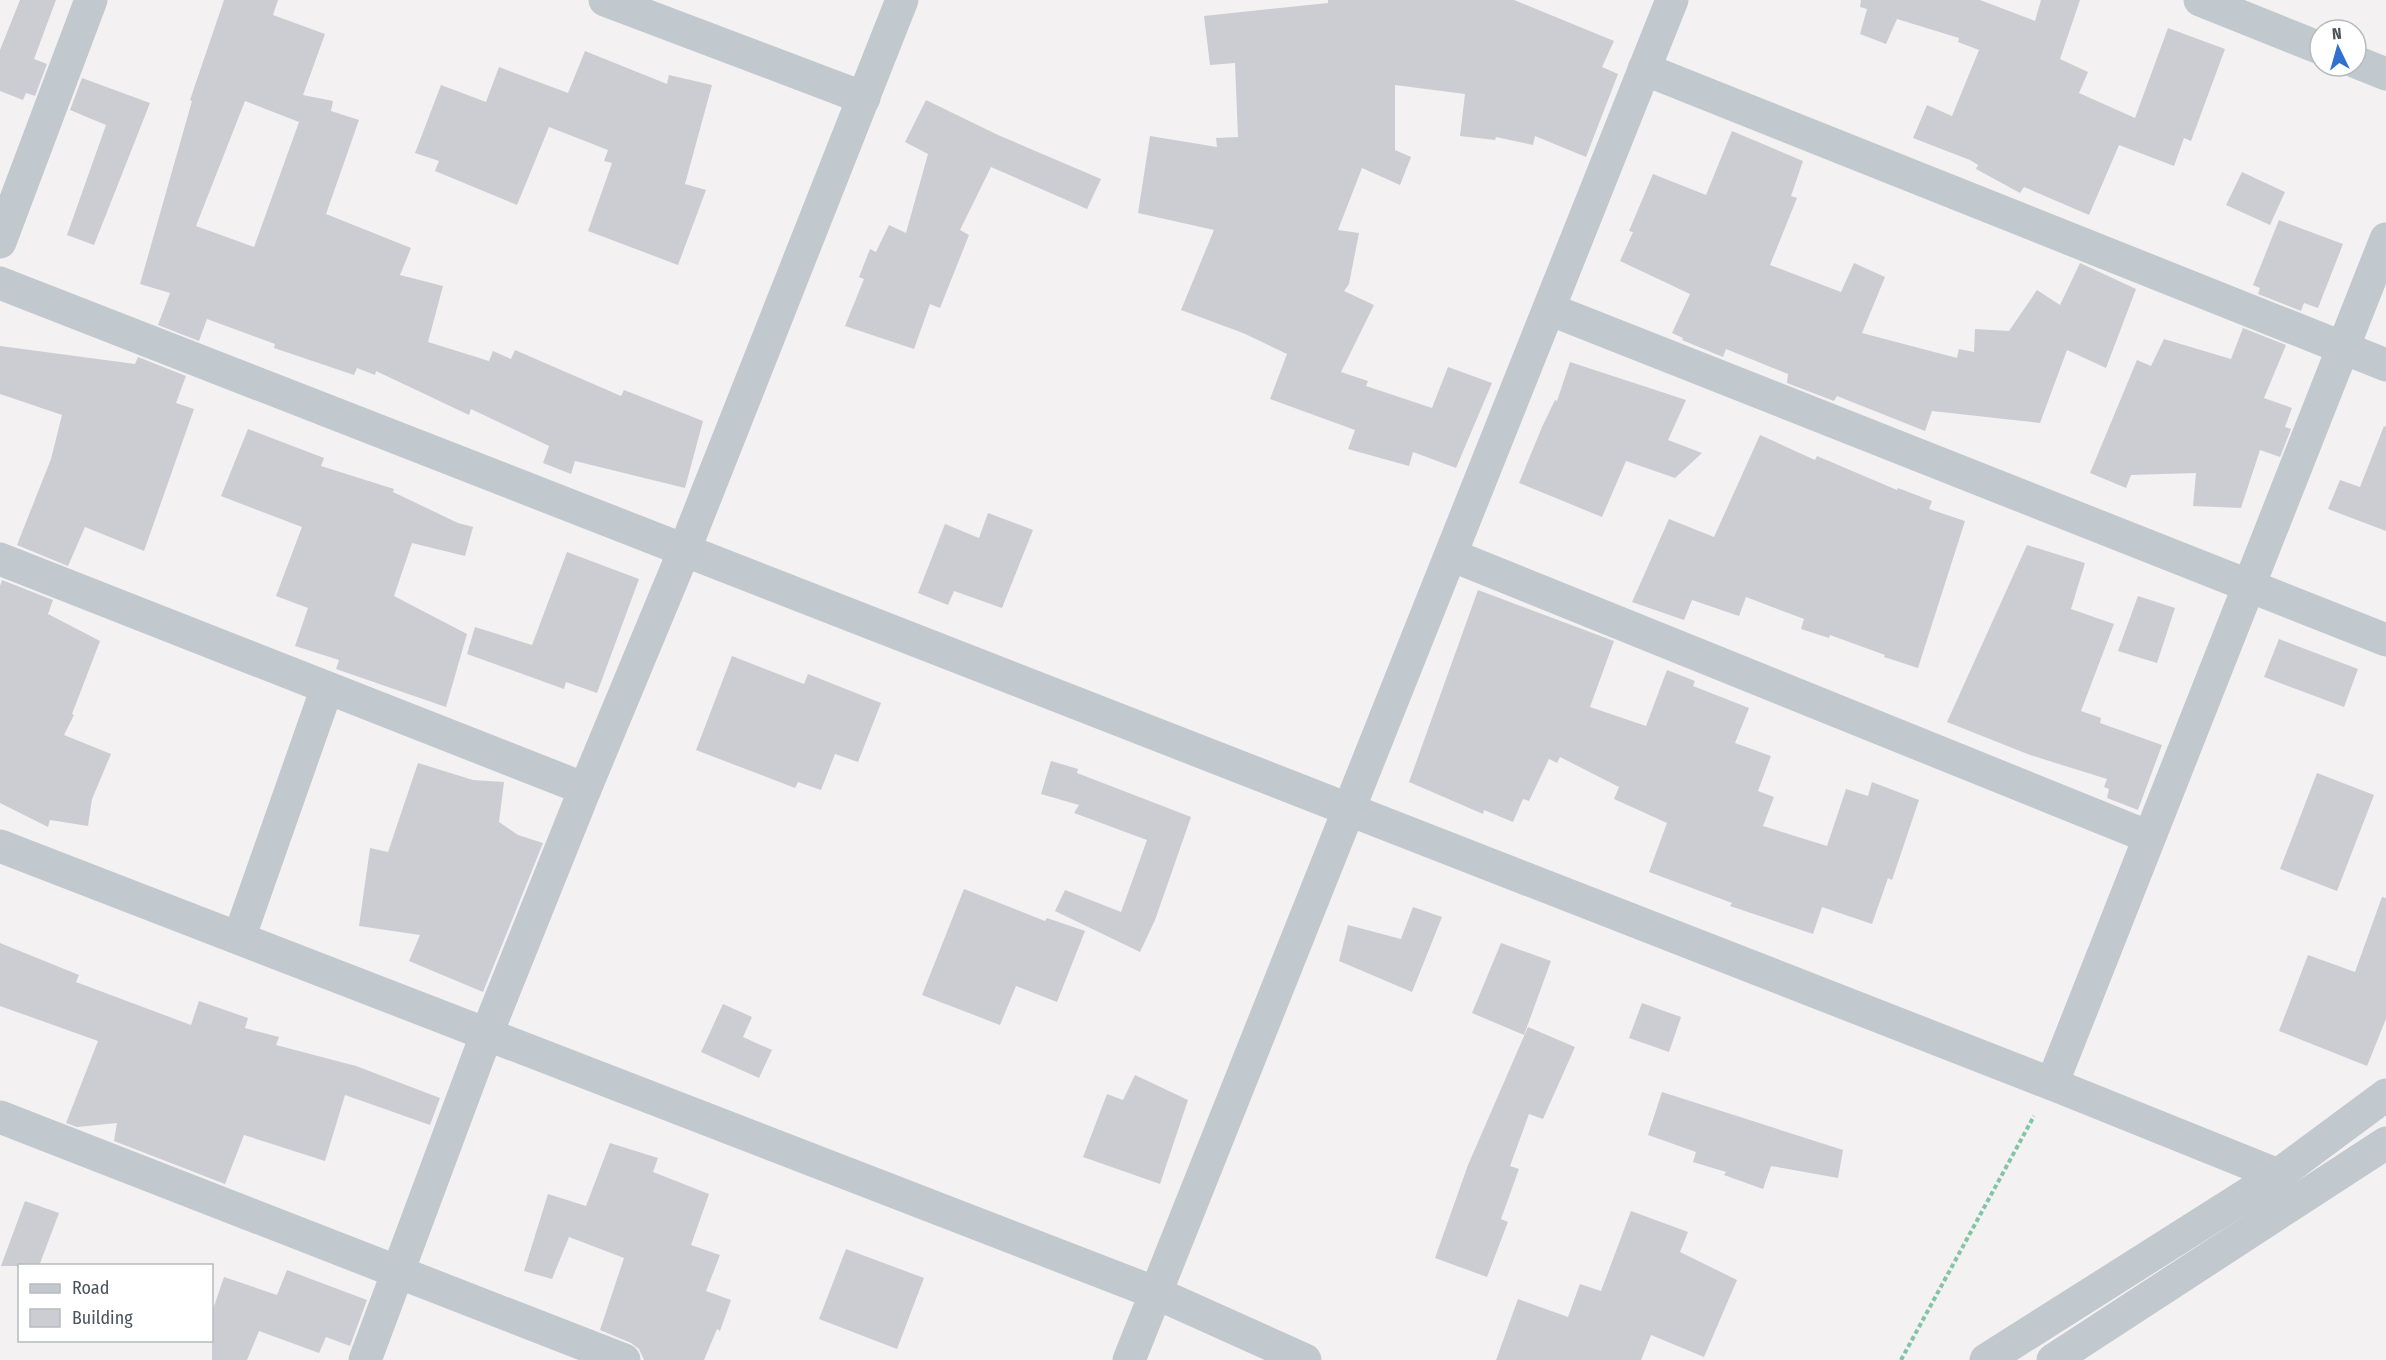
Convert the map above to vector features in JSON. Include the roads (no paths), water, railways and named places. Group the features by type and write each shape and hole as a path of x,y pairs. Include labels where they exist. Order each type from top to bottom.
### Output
{"street":[{"path":"0,242 91,0"},
{"path":"605,0 864,98"},
{"path":"365,1360 487,1033 684,550 902,0"},
{"path":"1129,1360 1672,0"},
{"path":"2200,0 2308,43"},
{"path":"2368,67 2386,74"},
{"path":"1644,69 2386,365"},
{"path":"2052,1084 2386,238"},
{"path":"0,284 2052,1084 2278,1175"},
{"path":"1548,309 2386,640"},
{"path":"1451,555 2149,837"},
{"path":"0,560 585,789"},
{"path":"238,938 327,688"},
{"path":"0,846 1156,1293 1305,1360"},
{"path":"1986,1360 2278,1175 2386,1095"},
{"path":"0,1117 624,1360"},
{"path":"2053,1360 2386,1143"}]}
